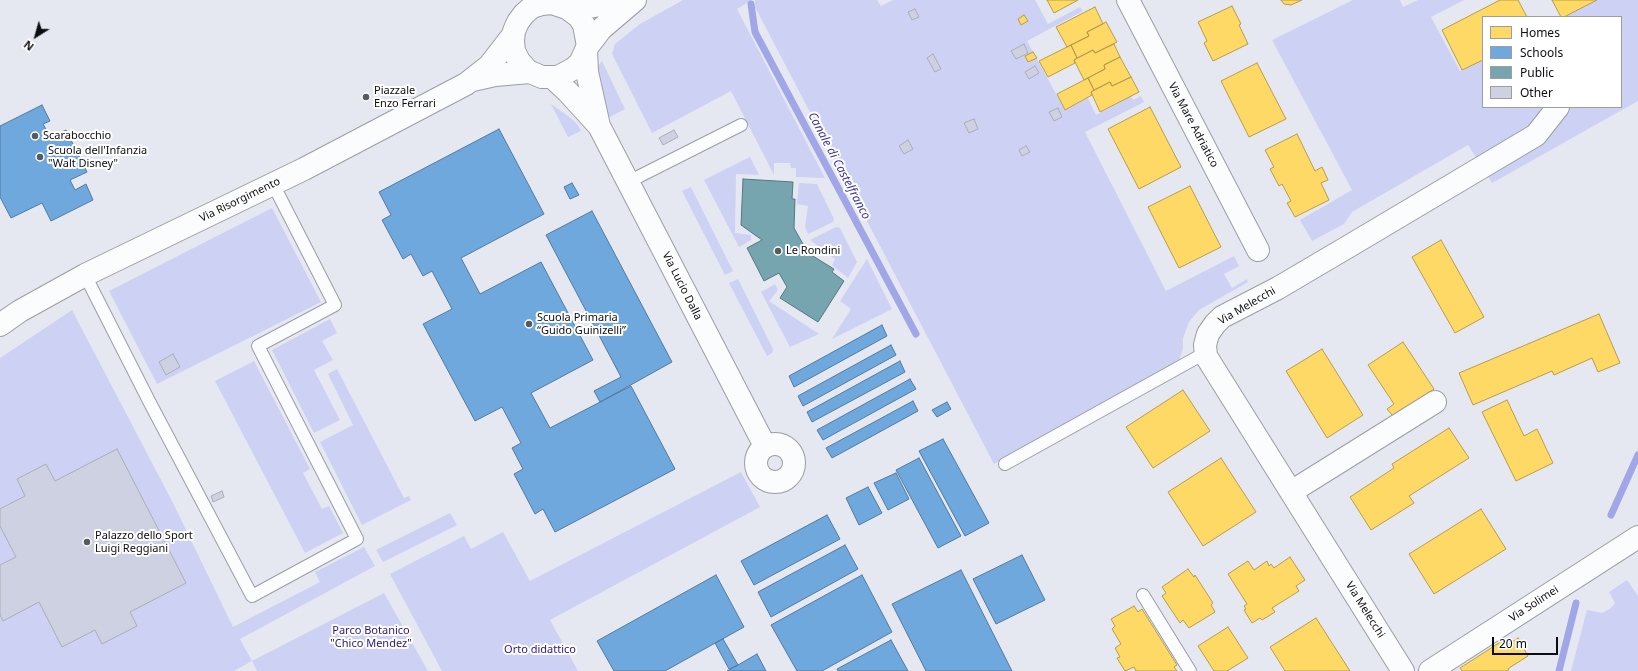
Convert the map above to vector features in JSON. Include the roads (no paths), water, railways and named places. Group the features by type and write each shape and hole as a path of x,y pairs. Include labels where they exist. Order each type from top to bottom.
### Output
{"street":[{"name":"Via Risorgimento","path":"567,8 589,7 629,0"},
{"path":"552,77 565,74 573,69 580,62 587,48 601,30 635,0"},
{"name":"Via Mare Adriatico","path":"1133,2 1258,250"},
{"name":"Via Risorgimento","path":"2,322 85,275 273,184 473,80 489,66 513,35 518,22 532,7 552,3 567,8 579,17 584,25 587,48"},
{"path":"513,35 514,51 519,60 530,72"},
{"name":"Via Lucio Dalla","path":"587,48 587,72 599,126 765,446"},
{"name":"Via Risorgimento","path":"473,80 495,75 530,72 542,76 552,77"},
{"name":"Via Lucio Dalla","path":"552,77 599,126"},
{"name":"Via Melecchi","path":"1403,671 1205,353 1204,345 1208,334 1222,317 1278,288 1352,246 1536,135 1557,108"},
{"path":"1291,492 1435,402"},
{"name":"Via Solimei","path":"1430,671 1638,537"}],"lane":[{"path":"628,182 741,125"},
{"path":"85,275 150,403 252,596 357,539 258,346 335,305 273,184"},
{"path":"1005,464 1205,353"},
{"path":"1143,595 1190,671"}],"waterway":[{"name":"Canale di Castelfranco","path":"751,4 755,32 916,334"},
{"path":"1611,515 1638,455"},
{"path":"1559,671 1576,603"}],"place":[{"name":"Piazzale Enzo Ferrari","path":"366,97"},
{"name":"Scarabocchio","path":"35,136"},
{"name":"Scuola dell'Infanzia \"Walt Disney\"","path":"40,157"},
{"name":"Le Rondini","path":"778,251"},
{"name":"Scuola Primaria “Guido Guinizelli”","path":"529,324"},
{"name":"Palazzo dello Sport Luigi Reggiani","path":"87,542"}],"park label":[{"name":"Parco Botanico \"Chico Mendez\"","path":"371,637"},
{"name":"Orto didattico","path":"540,650"}]}
